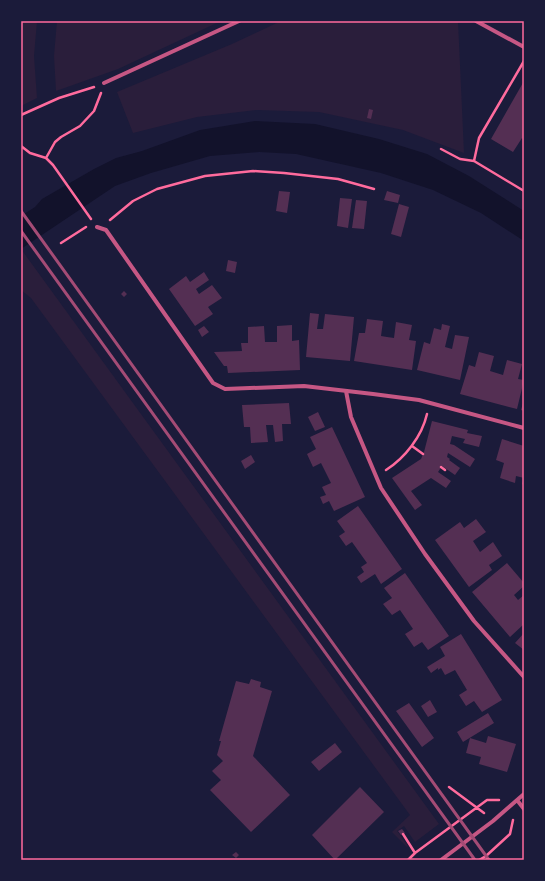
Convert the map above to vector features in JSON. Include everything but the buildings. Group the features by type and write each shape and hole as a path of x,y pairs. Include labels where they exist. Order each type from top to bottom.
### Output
{"street":[{"path":"104,83 238,21"},
{"path":"476,21 524,47"},
{"path":"97,227 106,230 213,383 219,387 225,389 304,386 346,391 429,403 524,428"},
{"path":"346,391 351,417 380,488 425,554 474,621 524,677"},
{"path":"441,860 493,821 524,794"},
{"path":"517,800 524,809"}],"path":[{"path":"474,160 479,138 524,61"},
{"path":"21,115 59,98 104,83"},
{"path":"46,158 55,142 80,126 94,112 104,83"},
{"path":"21,146 30,153 46,158 56,169 93,222"},
{"path":"441,149 460,159 474,160 524,191"},
{"path":"97,227 114,217 133,201 157,189 205,176 253,171 338,179 374,189"},
{"path":"61,243 86,226"},
{"path":"376,477 396,463 412,446 425,424 429,403"},
{"path":"412,446 423,454"},
{"path":"441,467 445,470"},
{"path":"449,787 477,807 493,821"},
{"path":"408,860 487,800 517,800 510,834 486,856 479,860"},
{"path":"403,834 415,854"}],"shaded area":[{"path":"21,21 37,21 34,56 37,98 21,106"},
{"path":"57,21 221,21 118,69 56,91 54,56"},
{"path":"281,21 458,21 464,153 403,130 319,112 257,110 197,117 133,133 117,92 232,44"},
{"path":"255,121 315,124 379,139 427,154 469,176 524,211 524,241 481,213 433,190 381,173 296,154 259,152 210,156 151,173 115,186 21,249 21,216 35,207 42,199 94,169 116,158 142,151 200,130"},
{"path":"21,249 439,824 415,842 404,826 397,831 408,846 407,847 392,832 410,815 31,298 21,290"}],"railway":[{"path":"21,211 489,860"},
{"path":"21,231 475,860"}]}
